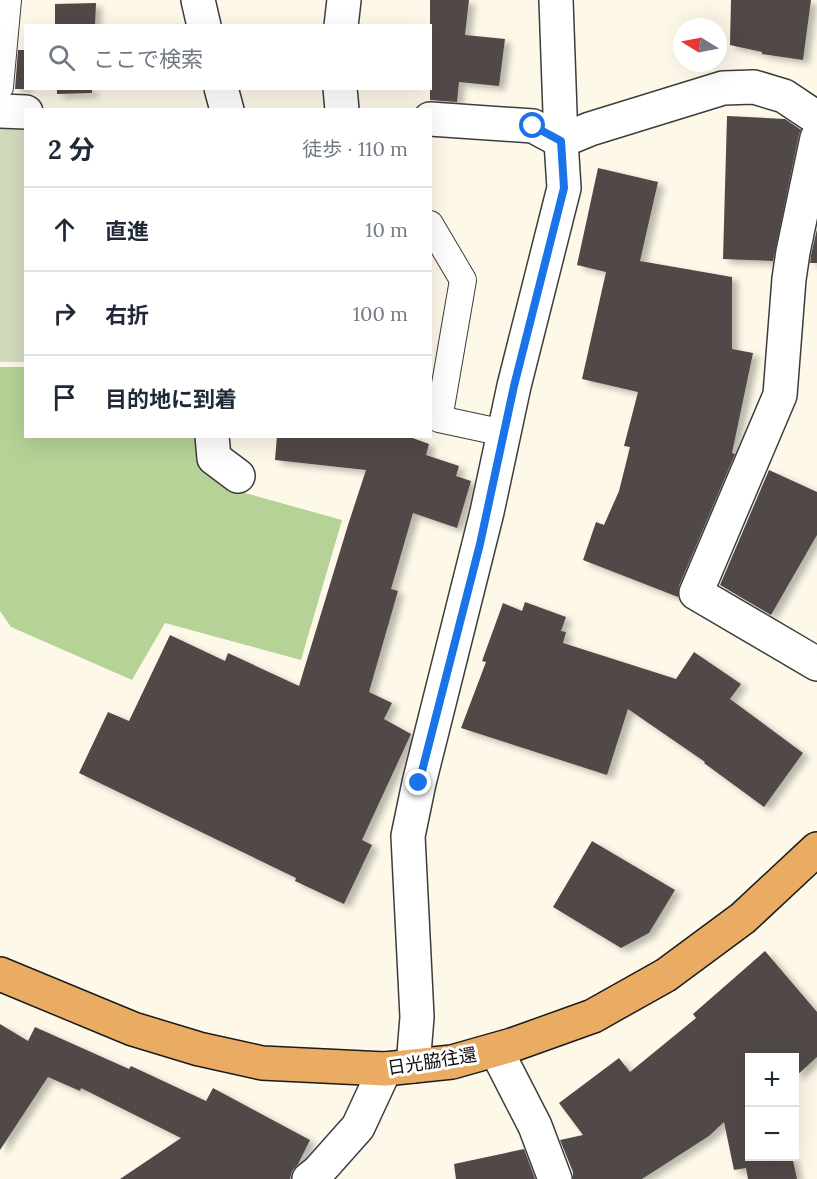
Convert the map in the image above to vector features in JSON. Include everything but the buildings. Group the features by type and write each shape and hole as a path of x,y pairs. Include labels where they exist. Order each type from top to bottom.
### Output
{"highway":[{"name":"日光脇往還","path":"0,974 133,1029 199,1049 262,1063 399,1068 452,1062 512,1045 593,1016 666,975 743,918 817,849"}],"street":[{"path":"198,0 204,24"},
{"path":"341,24 344,0"},
{"path":"309,1179 358,1127 399,1068 417,1017 408,836 419,783 488,512 517,375 564,188 556,0"},
{"path":"561,141 590,129 723,88 754,87 784,96 817,118"},
{"path":"222,90 226,108"},
{"path":"340,90 342,108"},
{"path":"0,111 24,112"},
{"path":"432,119 533,126 561,141"},
{"path":"817,138 789,279 780,395 696,593 817,664"},
{"path":"212,438 214,458 238,476"},
{"path":"496,1050 535,1126 555,1179"}],"lane":[{"path":"0,87 8,0"},
{"path":"432,227 464,280 439,419 504,433"}],"green space":[{"path":"0,124 24,125 24,362 0,362"},
{"path":"0,367 24,367 24,438 196,438 200,464 227,488 342,520 301,660 165,623 132,680 11,627 0,611"}],"route":[{"path":"419,783 488,512 514,386 564,188 561,141 533,126"}]}
